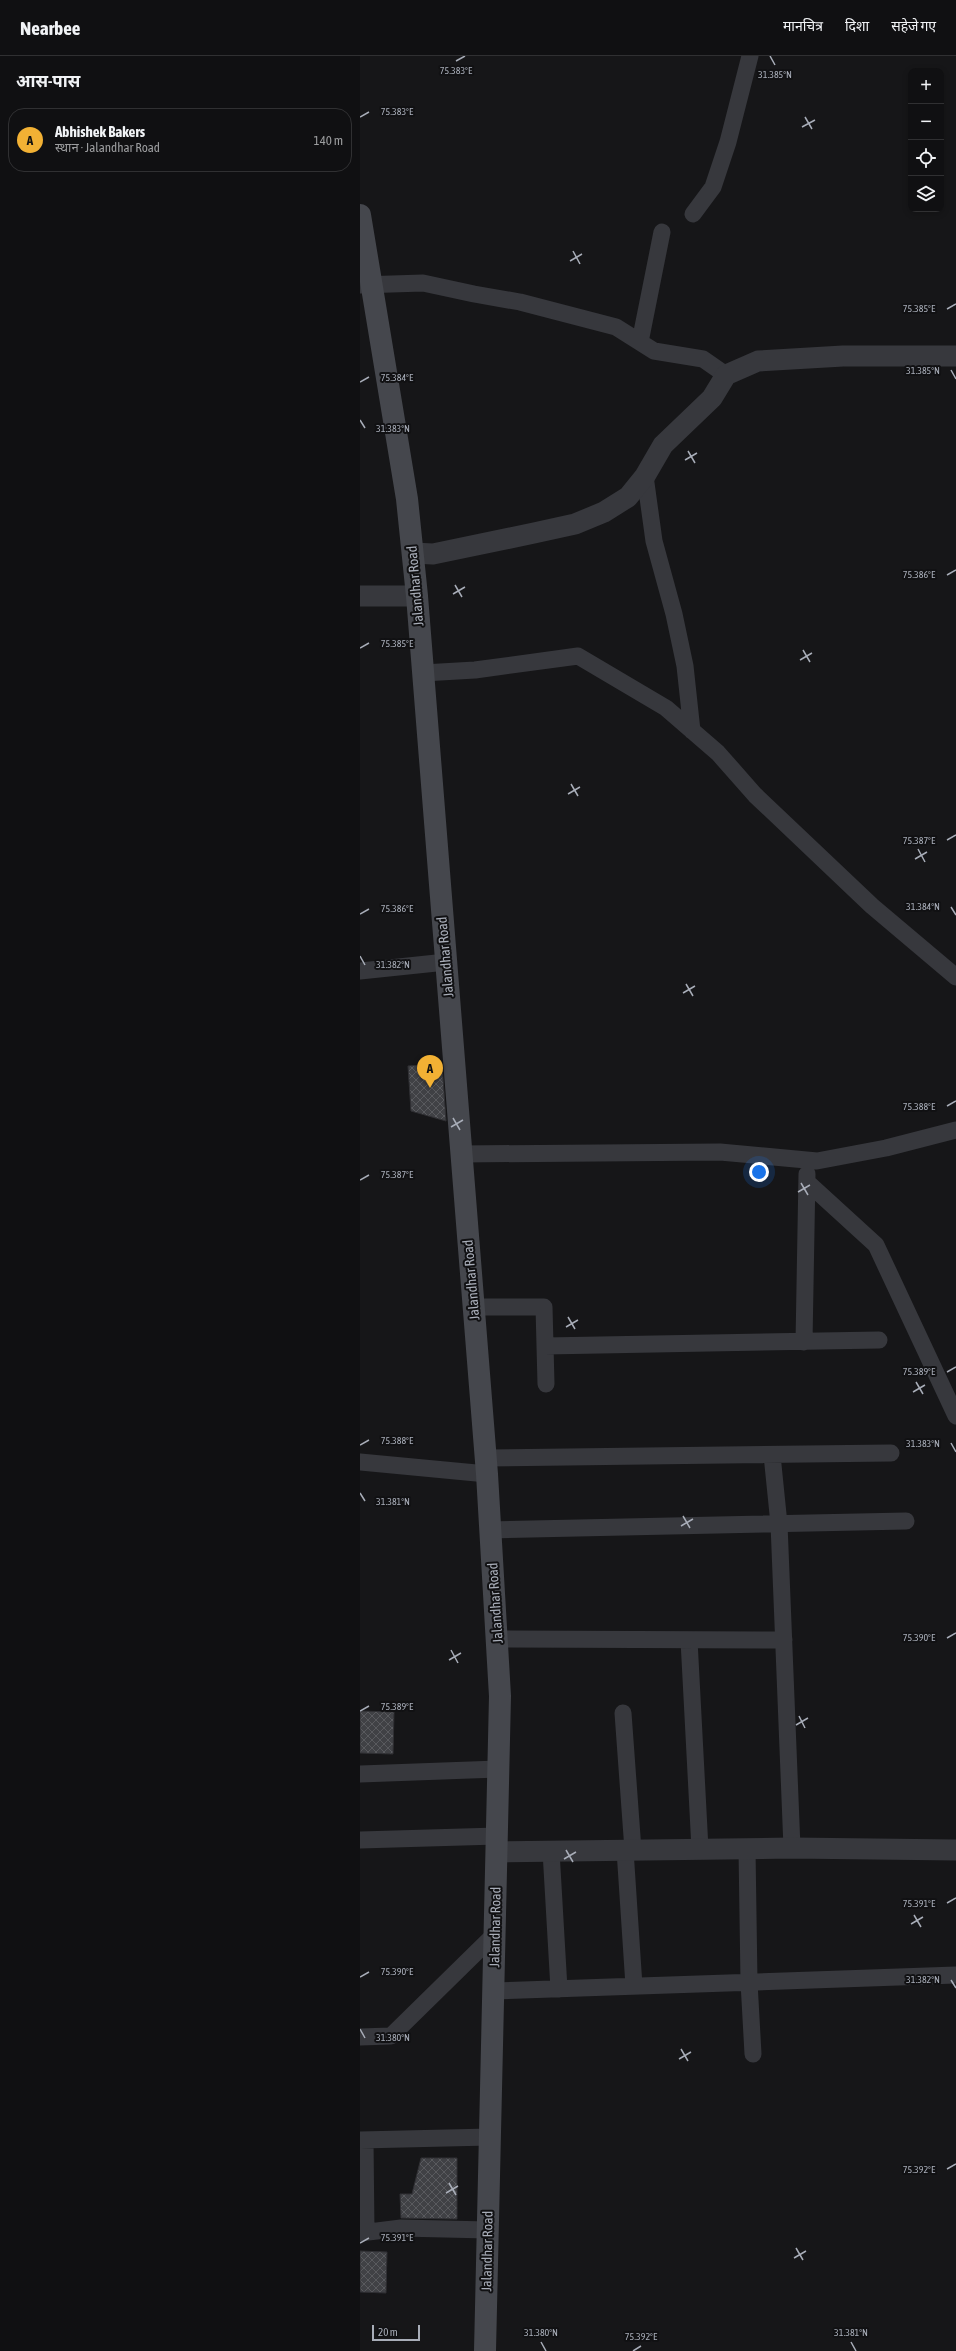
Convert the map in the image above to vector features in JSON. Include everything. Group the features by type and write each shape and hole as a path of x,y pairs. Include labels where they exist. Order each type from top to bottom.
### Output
{"main road":[{"name":"Jalandhar Road","path":"360,214 366,284 407,499 417,596 486,1466 497,1639 500,1696 485,2351"}],"street":[{"path":"693,214 713,187 728,142 750,56"},
{"path":"640,342 662,232"},
{"path":"366,284 423,282 474,294 520,302 616,327 654,351 703,360 726,374"},
{"path":"412,553 433,554 574,524 604,512 628,497 645,476 663,446 712,398 726,374 758,362 843,356 956,356"},
{"path":"645,476 654,541 674,614 685,666 692,731"},
{"path":"360,596 417,596"},
{"path":"423,673 475,670 578,656 666,708 718,753 755,795 872,906 956,977"},
{"path":"360,971 446,962"},
{"path":"461,1154 720,1152 817,1161 886,1148 956,1130"},
{"path":"804,1342 807,1160"},
{"path":"807,1182 876,1245 956,1416"},
{"path":"473,1307 544,1307 546,1384"},
{"path":"545,1346 879,1340"},
{"path":"360,1462 486,1466 772,1455 891,1453"},
{"path":"772,1455 779,1524 792,1848"},
{"path":"490,1530 906,1522"},
{"path":"497,1639 784,1640"},
{"path":"689,1640 700,1849"},
{"path":"623,1713 634,1986"},
{"path":"360,1774 498,1769"},
{"path":"360,1840 497,1844 551,1851 792,1848 956,1850"},
{"path":"748,1849 749,1982 754,2054"},
{"path":"551,1851 559,1989"},
{"path":"360,2037 391,2036 495,1934"},
{"path":"493,1991 956,1975"},
{"path":"488,2230 401,2228 363,2232 363,2140 490,2137"}],"building":[{"path":"442,1064 446,1121 411,1111 408,1066"},
{"path":"360,1711 394,1712 393,1754 360,1753"},
{"path":"421,2158 457,2158 457,2219 401,2218 400,2194 412,2194"},
{"path":"360,2251 387,2252 386,2293 360,2292"}],"place":[{"name":"Abhishek Bakers","path":"430,1088"}]}
